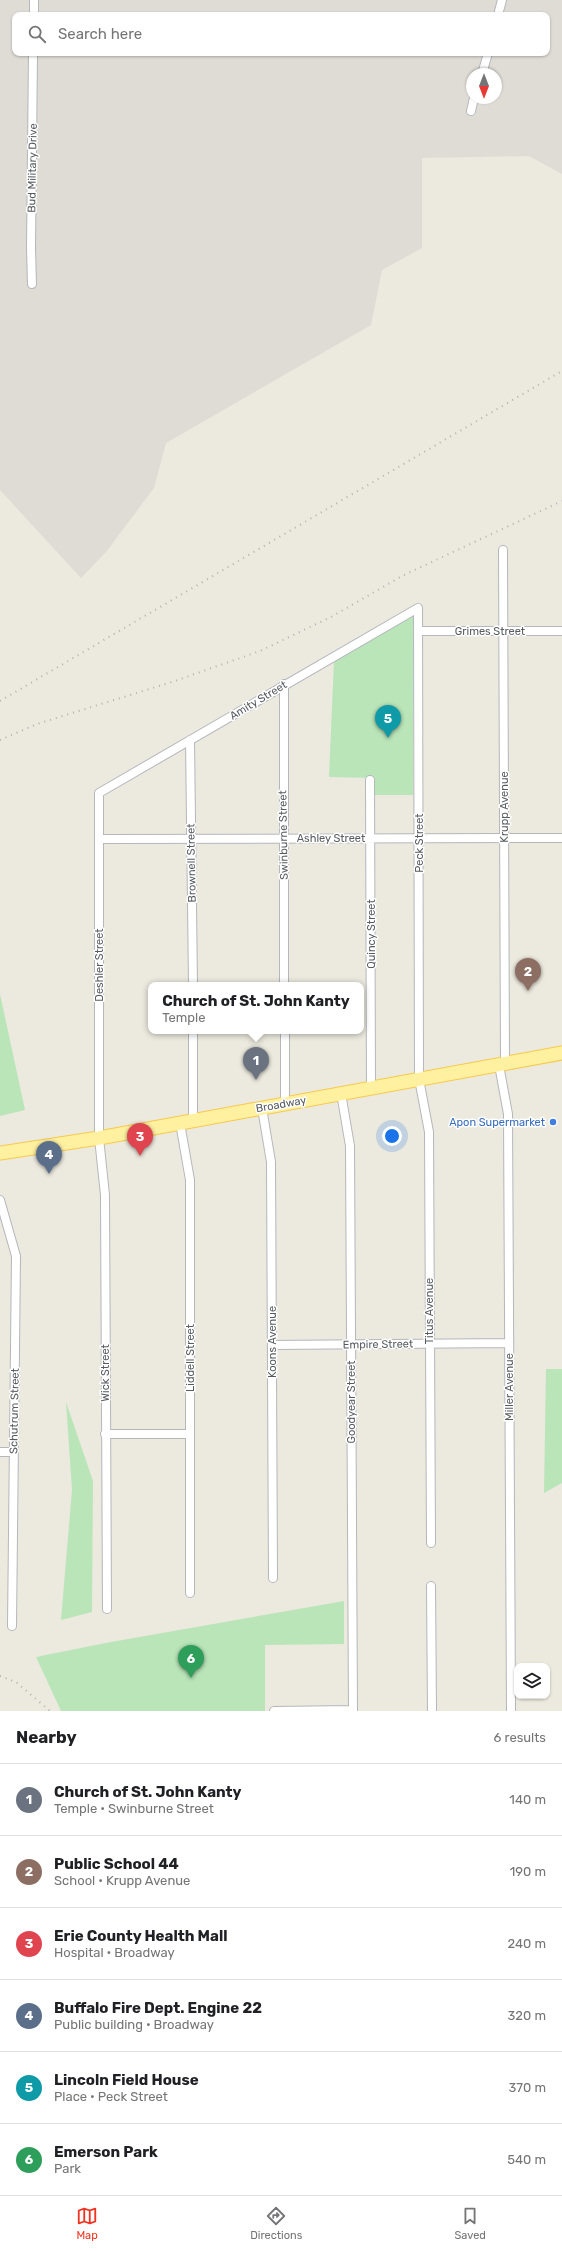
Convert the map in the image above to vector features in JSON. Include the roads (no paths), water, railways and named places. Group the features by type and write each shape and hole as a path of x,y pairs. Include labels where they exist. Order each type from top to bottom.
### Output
{"main road":[{"name":"Broadway","path":"0,1154 99,1138 562,1053"}],"street":[{"path":"34,0 34,12"},
{"path":"499,12 502,0"},
{"name":"Bud Military Drive","path":"32,284 33,56"},
{"path":"484,68 487,56"},
{"path":"471,111 473,104"},
{"name":"Krupp Avenue","path":"502,550 504,630 502,1064"},
{"name":"Peck Street","path":"418,608 419,1079"},
{"name":"Amity Street","path":"99,793 284,684 418,608"},
{"name":"Grimes Street","path":"418,631 562,631"},
{"name":"Swinburne Street","path":"284,684 284,982"},
{"name":"Brownell Street","path":"190,740 193,982"},
{"name":"Quincy Street","path":"370,780 371,1088"},
{"name":"Deshler Street","path":"99,793 99,1138"},
{"name":"Ashley Street","path":"99,839 562,838"},
{"path":"193,1034 194,1120"},
{"path":"285,1034 285,1103"},
{"name":"Miller Avenue","path":"502,1064 508,1114 511,1711"},
{"name":"Titus Avenue","path":"419,1079 429,1132 431,1543"},
{"name":"Goodyear Street","path":"341,1093 350,1146 353,1710"},
{"name":"Koons Avenue","path":"262,1108 271,1162 273,1578"},
{"name":"Liddell Street","path":"180,1123 190,1180 190,1593"},
{"name":"Wick Street","path":"99,1138 105,1195 107,1609"},
{"name":"Schutrum Street","path":"0,1200 16,1256 12,1626"},
{"name":"Empire Street","path":"272,1345 509,1343"},
{"path":"105,1434 190,1434"},
{"path":"0,1452 13,1452"},
{"path":"431,1586 432,1711"},
{"path":"274,1711 353,1710"}],"railway":[{"path":"0,701 562,371"},
{"path":"0,740 37,724 175,681 260,651 333,616 404,575 562,501"},
{"path":"0,1676 16,1682 50,1711"}],"place":[{"name":"Lincoln Field House","path":"388,738"},
{"name":"Public School 44","path":"528,991"},
{"name":"Church of St. John Kanty","path":"256,1080"},
{"name":"Apon Supermarket","path":"553,1122"},
{"name":"Erie County Health Mall","path":"140,1156"},
{"name":"Buffalo Fire Dept. Engine 22","path":"49,1174"},
{"name":"Emerson Park","path":"191,1678"}]}
